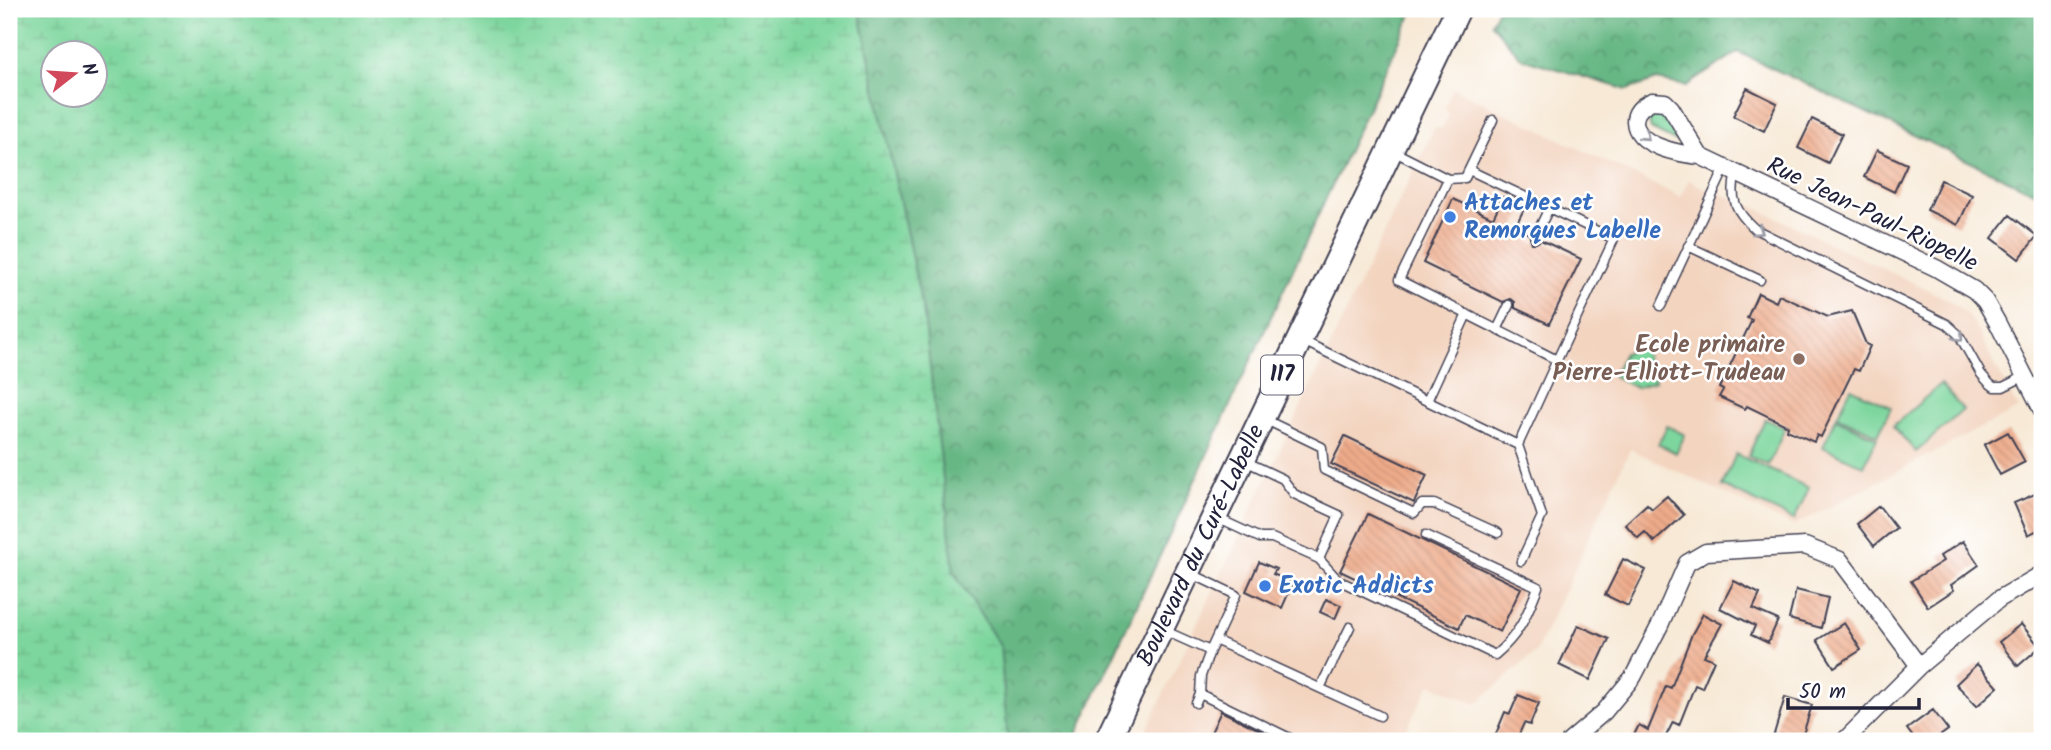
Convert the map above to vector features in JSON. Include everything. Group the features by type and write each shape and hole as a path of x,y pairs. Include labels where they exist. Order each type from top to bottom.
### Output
{"main road":[{"name":"Boulevard du Curé-Labelle","path":"1117,738 1160,629 1458,9"}],"street":[{"name":"Rue Jean-Paul-Riopelle","path":"1700,156 1936,268 1974,290 1990,308 2042,411"},
{"path":"1570,741 1604,712 1633,677 1660,625 1687,563 1706,552 1805,546 1840,560 1919,666"},
{"path":"1844,741 1919,666 1999,599 2042,574"}],"lane":[{"path":"1390,150 1448,179 1465,178 1493,120"},
{"path":"1469,170 1614,239 1518,445 1542,516 1521,561"},
{"path":"1661,306 1688,246 1731,171"},
{"path":"1731,171 1736,205 1755,229 1947,324 1965,343 1984,380 1994,387 2003,387 2025,376"},
{"path":"1448,179 1399,280 1557,360"},
{"path":"1535,237 1549,208"},
{"path":"1688,246 1760,280"},
{"path":"1497,330 1509,304"},
{"path":"1427,401 1466,314"},
{"path":"1299,339 1518,445"},
{"path":"1262,418 1322,447 1324,470 1414,513 1422,505 1434,504 1498,533"},
{"path":"1241,459 1283,479 1294,494 1339,515 1319,559"},
{"path":"1214,517 1260,538 1272,538 1319,559 1338,580 1495,655 1522,627 1538,587 1426,535"},
{"path":"1188,571 1236,594 1210,651 1201,676 1198,699 1296,741"},
{"path":"1320,688 1350,627"},
{"path":"1160,629 1210,651"},
{"path":"1215,640 1380,716"}],"shaded area":[{"path":"1453,88 1680,197 1689,180 1748,204 1947,299 1973,322 2019,408 1793,526 1630,449 1536,652 1476,704 1430,684 1400,741 1141,741 1434,128 1442,128 1449,115 1444,108"}],"green space":[{"path":"9,9 859,9 924,316 954,573 1000,646 1008,741 9,741"},
{"path":"859,9 1414,9 1074,741 1008,741 1000,646 954,573 924,316"},
{"path":"1498,9 2042,9 2042,196 1738,52 1686,86 1657,80 1627,90 1521,58 1491,23"},
{"path":"1655,114 1662,115 1677,142 1651,129 1649,121"},
{"path":"1642,346 1655,381 1636,388 1612,376 1624,353"},
{"path":"1941,384 1963,410 1916,452 1893,426"},
{"path":"1851,388 1891,407 1878,435 1837,416"},
{"path":"1836,418 1877,438 1864,466 1823,447"},
{"path":"1765,419 1785,428 1768,465 1748,456"},
{"path":"1667,426 1685,435 1676,453 1658,444"},
{"path":"1736,454 1809,488 1794,520 1722,486"}],"building":[{"path":"1747,88 1777,103 1764,131 1733,116"},
{"path":"1812,119 1842,134 1828,163 1798,148"},
{"path":"1877,150 1907,164 1894,192 1864,177"},
{"path":"1941,180 1972,195 1958,225 1927,210"},
{"path":"1503,197 1525,207 1515,227 1529,234 1532,243 1541,240 1581,259 1549,324 1515,308 1515,302 1511,299 1503,302 1423,263 1453,199 1493,218"},
{"path":"2010,215 2037,236 2019,259 1992,238"},
{"path":"1758,293 1776,302 1779,295 1828,317 1852,311 1866,344 1870,346 1859,371 1854,369 1821,437 1817,435 1814,442 1787,430 1788,426 1747,406 1745,409 1719,397 1723,390 1719,388 1752,320 1747,318"},
{"path":"2008,432 2025,462 2000,475 1984,445"},
{"path":"1345,436 1427,475 1414,503 1331,464"},
{"path":"2042,491 2042,528 2028,535 2014,503"},
{"path":"1667,496 1684,515 1654,542 1645,532 1638,538 1625,524 1647,504 1652,509"},
{"path":"1879,506 1896,528 1874,546 1857,524"},
{"path":"1368,514 1521,588 1500,632 1465,615 1459,628 1340,571"},
{"path":"1963,541 1979,565 1951,585 1954,590 1928,607 1911,581 1943,561 1940,556"},
{"path":"1623,559 1646,570 1628,606 1605,595"},
{"path":"1259,562 1276,569 1273,574 1293,583 1282,608 1246,591"},
{"path":"1734,581 1760,594 1753,609 1778,620 1768,643 1751,635 1755,626 1720,608"},
{"path":"1796,590 1828,598 1821,628 1789,619"},
{"path":"1326,599 1341,605 1335,619 1320,612"},
{"path":"1703,614 1722,624 1704,656 1714,660 1702,688 1695,685 1679,725 1673,722 1665,738 1672,741 1631,741 1639,725 1648,730 1666,686 1671,688 1692,634"},
{"path":"1844,623 1861,650 1834,667 1817,640"},
{"path":"2021,624 2040,647 2018,666 1999,642"},
{"path":"1578,625 1609,639 1590,680 1559,665"},
{"path":"1977,664 1998,687 1977,706 1956,684"},
{"path":"1518,695 1539,703 1530,725 1524,723 1516,741 1493,741 1505,712 1510,714"},
{"path":"1785,697 1812,705 1801,741 1772,741"},
{"path":"1933,710 1948,730 1933,741 1916,741 1907,729"},
{"path":"1221,711 1282,741 1207,741"}],"place":[{"name":"Attaches et Remorques Labelle","path":"1450,217"},
{"name":"Ecole primaire Pierre-Elliott-Trudeau","path":"1799,359"},
{"name":"Exotic Addicts","path":"1265,586"}]}
